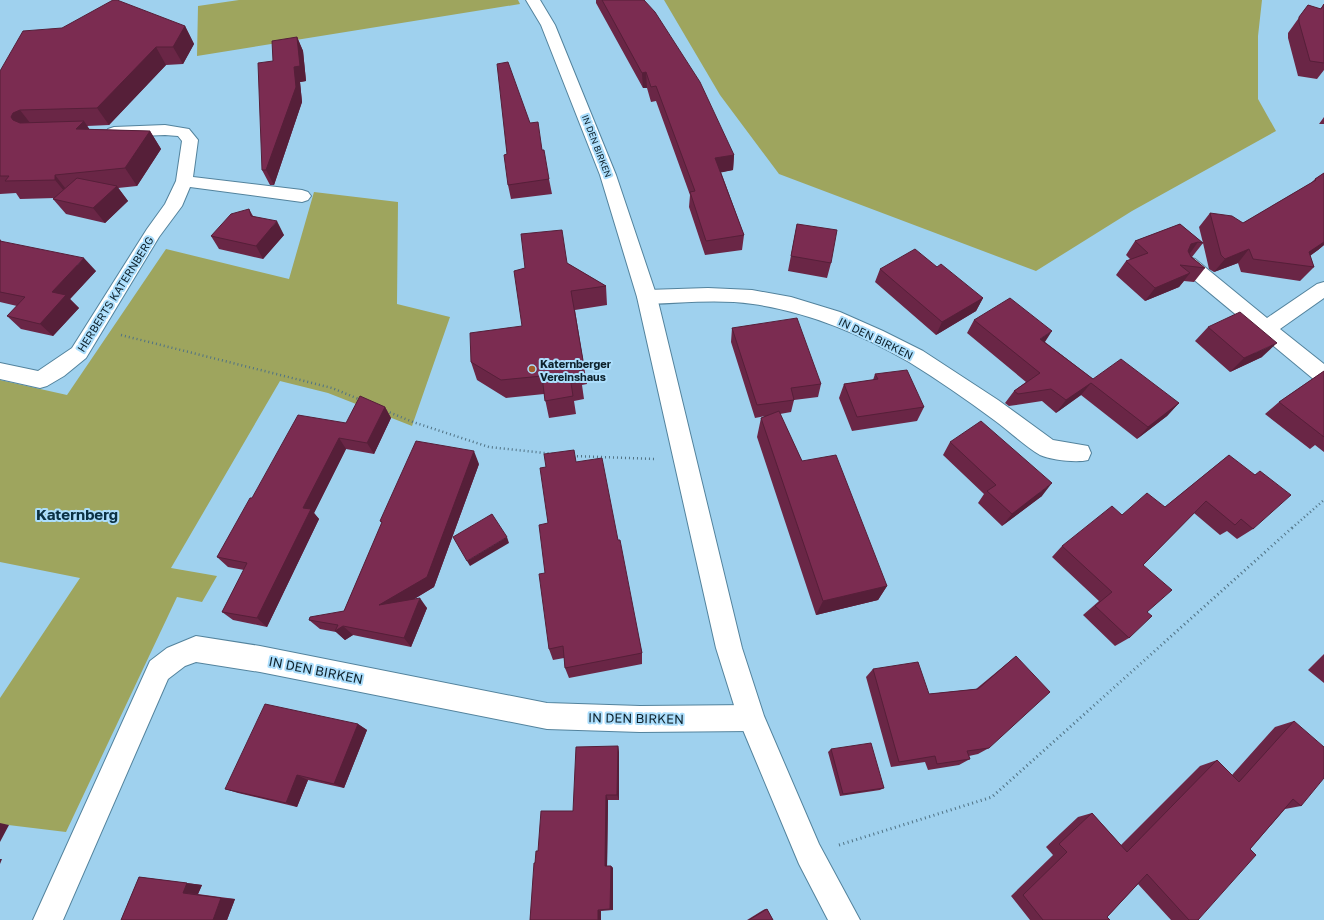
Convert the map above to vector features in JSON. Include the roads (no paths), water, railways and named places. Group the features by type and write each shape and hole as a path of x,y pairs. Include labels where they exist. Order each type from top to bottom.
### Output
{"street":[{"name":"IN DEN BIRKEN","path":"533,0 548,25 608,175 647,297 729,648 750,718 809,854 845,920"},
{"name":"HERBERTS KATERNBERG","path":"0,371 40,380 57,370 79,353 153,233 173,206 184,181 190,140 183,132 165,130 96,132"},
{"path":"184,181 302,196"},
{"path":"1188,264 1324,376"},
{"path":"1267,328 1324,289"},
{"name":"IN DEN BIRKEN","path":"647,297 708,295 752,297 791,304 833,317 876,336 916,357 991,406 1048,448 1080,453"},
{"name":"IN DEN BIRKEN","path":"48,920 159,670 176,657 196,649 260,659 547,716 640,719 750,718"}],"place":[{"name":"Katernberger Vereinshaus","path":"532,369"}],"district":[{"name":"Katernberg","path":"77,514"}]}
